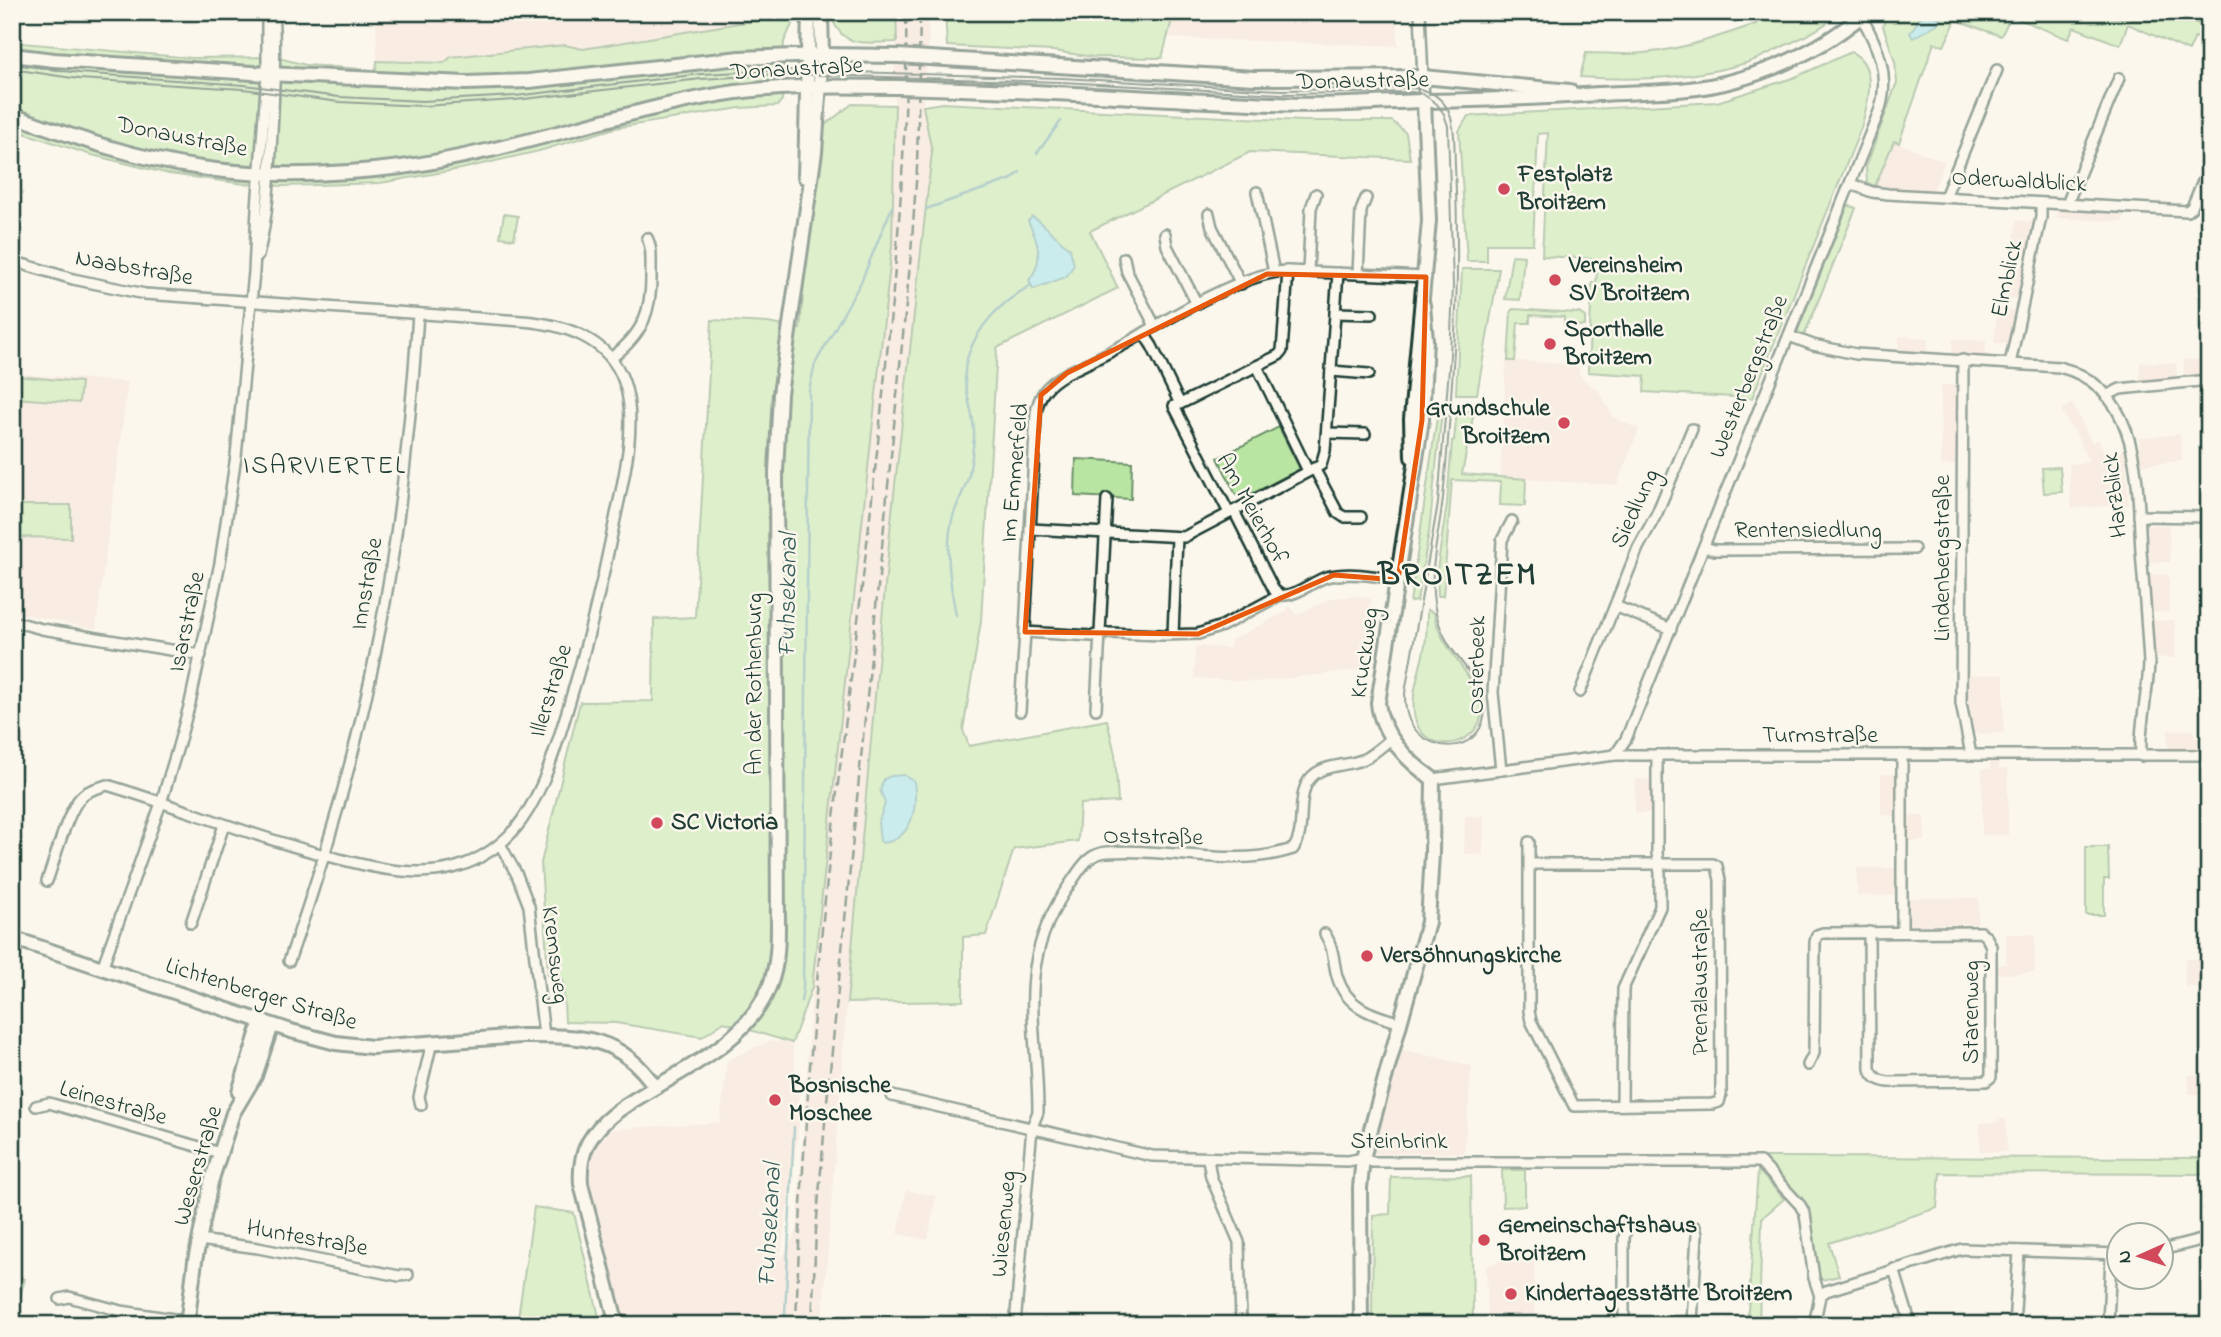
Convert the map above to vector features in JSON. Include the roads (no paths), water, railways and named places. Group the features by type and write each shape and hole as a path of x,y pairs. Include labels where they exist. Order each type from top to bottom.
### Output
{"main road":[{"path":"809,12 815,55"},
{"path":"815,55 821,12"},
{"name":"Donaustraße","path":"12,115 92,142 179,164 265,174 358,171 478,153 684,102 768,89 898,87 1349,105 1522,100 1676,91 1737,80 1797,57 1833,38 1864,14"},
{"name":"Donaustraße","path":"12,55 271,75 496,83 701,61 815,55 898,56 1254,78 1423,77 1599,94"},
{"name":"An der Rothenburg","path":"617,1325 581,1184 582,1162 588,1143 606,1120 654,1087 710,1054 740,1030 766,993 776,964 776,471 780,394 803,226 815,55"},
{"name":"Kruckweg","path":"1424,101 1429,221 1423,305 1426,340 1424,401 1419,452 1378,696 1380,716 1391,739 1433,779"},
{"path":"1361,1325 1360,1188 1363,1158 1428,922 1433,779"},
{"name":"Lichtenberger Straße","path":"12,938 267,1023 336,1043 362,1047 487,1037 544,1036 605,1043 631,1058 654,1087"},
{"name":"Weserstraße","path":"187,1323 199,1240 220,1153 267,1023"}],"street":[{"path":"267,12 271,75"},
{"path":"271,75 273,12"},
{"path":"1420,12 1424,101"},
{"name":"Westerbergstraße","path":"1615,755 1624,744 1880,108 1885,76 1864,14"},
{"path":"1945,197 1997,70"},
{"name":"Isarstraße","path":"103,968 161,803 190,703 220,563 231,495 265,174 271,75"},
{"path":"2067,204 2119,78"},
{"name":"Oderwaldblick","path":"1851,184 1872,192 2187,211 2192,207 2209,167"},
{"path":"1256,192 1274,272"},
{"path":"1308,272 1311,208 1316,194"},
{"path":"1358,274 1361,211 1366,198"},
{"name":"Elmblick","path":"2010,363 2041,217 2041,203"},
{"path":"1209,214 1212,227 1241,284"},
{"path":"1166,234 1167,246 1197,304"},
{"path":"611,358 636,335 649,309 651,278 650,244 647,238"},
{"path":"1124,258 1127,272 1154,326"},
{"name":"Naabstraße","path":"12,261 73,279 145,294 251,303"},
{"path":"1180,404 1279,355 1282,351 1288,271"},
{"name":"Im Emmerfeld","path":"1020,711 1036,414 1041,395 1049,385 1059,377 1197,304 1274,272 1426,277"},
{"path":"1030,529 1184,537 1321,465 1327,433 1338,273"},
{"name":"Illerstraße","path":"47,881 80,797 107,785 290,847 401,871 430,872 456,867 470,862 499,844 522,821 533,803 553,756 580,667 607,562 625,467 629,430 628,397 625,382 611,358 585,337 549,324 251,303"},
{"path":"1335,313 1371,314"},
{"name":"Innstraße","path":"325,855 366,696 388,587 402,485 418,314"},
{"name":"Am Meierhof","path":"1144,334 1180,404 1174,406 1229,513 1234,511 1274,590 1280,596 1334,575 1364,575 1398,580"},
{"name":"Harzblick","path":"1789,336 1813,345 1856,354 2066,369 2089,381 2106,396 2119,415 2131,441 2135,460 2149,663 2140,735 2141,755"},
{"name":"Lindenbergstraße","path":"1963,360 1961,703 1971,755"},
{"path":"1257,366 1311,470 1338,513 1344,517 1361,517"},
{"path":"1331,371 1369,374"},
{"path":"2106,396 2120,389 2209,380"},
{"name":"Siedlung","path":"1580,692 1638,548 1657,513 1692,429"},
{"path":"1327,433 1365,434"},
{"path":"1096,709 1107,499"},
{"path":"2139,516 2209,517"},
{"name":"Osterbeek","path":"1501,770 1493,693 1502,540 1512,521"},
{"path":"1173,634 1177,537"},
{"name":"Rentensiedlung","path":"1704,547 1715,550 1914,549"},
{"path":"1025,632 1092,636 1198,634 1213,630 1280,596"},
{"path":"1615,606 1671,629"},
{"path":"12,621 42,629 201,654"},
{"name":"Oststraße","path":"1032,1127 1038,1112 1032,999 1035,962 1050,916 1090,858 1107,852 1229,859 1263,856 1293,849 1298,841 1305,788 1311,778 1332,766 1366,758 1391,739"},
{"name":"Turmstraße","path":"1433,779 1615,755 2209,755"},
{"path":"1529,842 1528,989 1531,1021 1574,1106 1622,1105 1623,989 1660,907 1657,755"},
{"path":"1902,755 1902,932"},
{"path":"191,923 225,825"},
{"name":"Kremsweg","path":"499,844 517,875 530,906 544,1036"},
{"path":"289,961 325,855"},
{"path":"1529,864 1658,863"},
{"name":"Prenzlaustraße","path":"1622,1105 1712,1104 1719,1102 1721,1095 1720,880 1717,866 1658,863"},
{"name":"Starenweg","path":"1808,1065 1814,1053 1817,935 1869,932 1981,932 1989,939 1991,946 1992,1077 1986,1081 1889,1082 1873,1076 1869,1058 1869,932"},
{"path":"1325,934 1332,945 1336,975 1350,1001 1375,1015 1401,1023"},
{"path":"421,1105 419,1097 432,1042"},
{"name":"Steinbrink","path":"892,1096 1032,1127 1135,1154 1208,1159 1348,1161 1363,1158 1372,1162 1752,1160 1760,1162 1800,1205 1805,1214 1814,1278 1820,1296"},
{"name":"Leinestraße","path":"36,1106 49,1103 220,1153"},
{"name":"Wiesenweg","path":"1015,1325 1032,1127"},
{"path":"1208,1159 1211,1177 1240,1242 1241,1325"},
{"path":"1625,1325 1624,1238 1627,1226"},
{"path":"1690,1325 1697,1234 1695,1227"},
{"path":"2176,1246 2209,1238"},
{"name":"Huntestraße","path":"199,1240 258,1248 399,1276 408,1275"},
{"path":"1814,1325 1820,1296 1826,1291 1962,1249 2106,1255"},
{"path":"2014,1325 2018,1251"},
{"path":"1894,1269 1911,1325"},
{"path":"2108,1325 2111,1292"},
{"path":"60,1299 69,1297 121,1311 187,1323"},
{"path":"1324,1325 1355,1325"}],"water":[{"path":"1924,12 1932,12 1942,21 1913,38 1910,33"},
{"path":"1032,217 1070,249 1074,265 1066,277 1033,289 1029,280 1037,266 1038,251 1028,221"},
{"path":"904,775 914,781 914,811 901,835 883,843 880,841 878,823 885,804 881,788 884,779"}],"waterway":[{"name":"Fuhsekanal","path":"1129,23 1132,12"},
{"name":"Fuhsekanal","path":"1037,153 1061,121"},
{"name":"Fuhsekanal","path":"926,209 1012,179 1020,172"},
{"name":"Fuhsekanal","path":"801,1001 809,390 815,364 861,282 892,207"},
{"path":"956,615 949,568 950,532 969,475 974,438 965,379 967,359 984,325 1000,307 1031,285"},
{"name":"Fuhsekanal","path":"783,1325 794,1127"}],"tram line":[{"path":"12,64 79,73 244,85 339,97 423,101 515,96 701,74 783,70 1062,78 1282,90 1412,88 1428,91 1444,103 1452,122 1457,235 1451,406 1434,564 1434,603 1443,634 1473,678 1482,697 1484,717 1480,729 1464,743 1443,745 1432,742 1411,724 1405,703 1438,503 1453,286 1448,126 1437,104 1423,94 1282,94 1062,82 783,74 701,79 515,100 423,106 339,102 243,89 79,79 12,69"}],"railway":[{"path":"796,1325 802,1181 818,966 896,260 904,137 906,12"},
{"path":"812,1325 816,1230 826,1111 911,254 917,168 920,12"}],"place":[{"name":"Festplatz Broitzem","path":"1504,189"},
{"name":"Vereinsheim SV Broitzem","path":"1555,280"},
{"name":"Sporthalle Broitzem","path":"1550,344"},
{"name":"Grundschule Broitzem","path":"1564,423"},
{"name":"SC Victoria","path":"657,823"},
{"name":"Versöhnungskirche","path":"1367,956"},
{"name":"Bosnische Moschee","path":"775,1100"},
{"name":"Gemeinschaftshaus Broitzem","path":"1484,1240"},
{"name":"Kindertagesstätte Broitzem","path":"1511,1294"}],"district":[{"name":"ISARVIERTEL","path":"325,467"},
{"name":"BROITZEM","path":"1458,576"}]}
